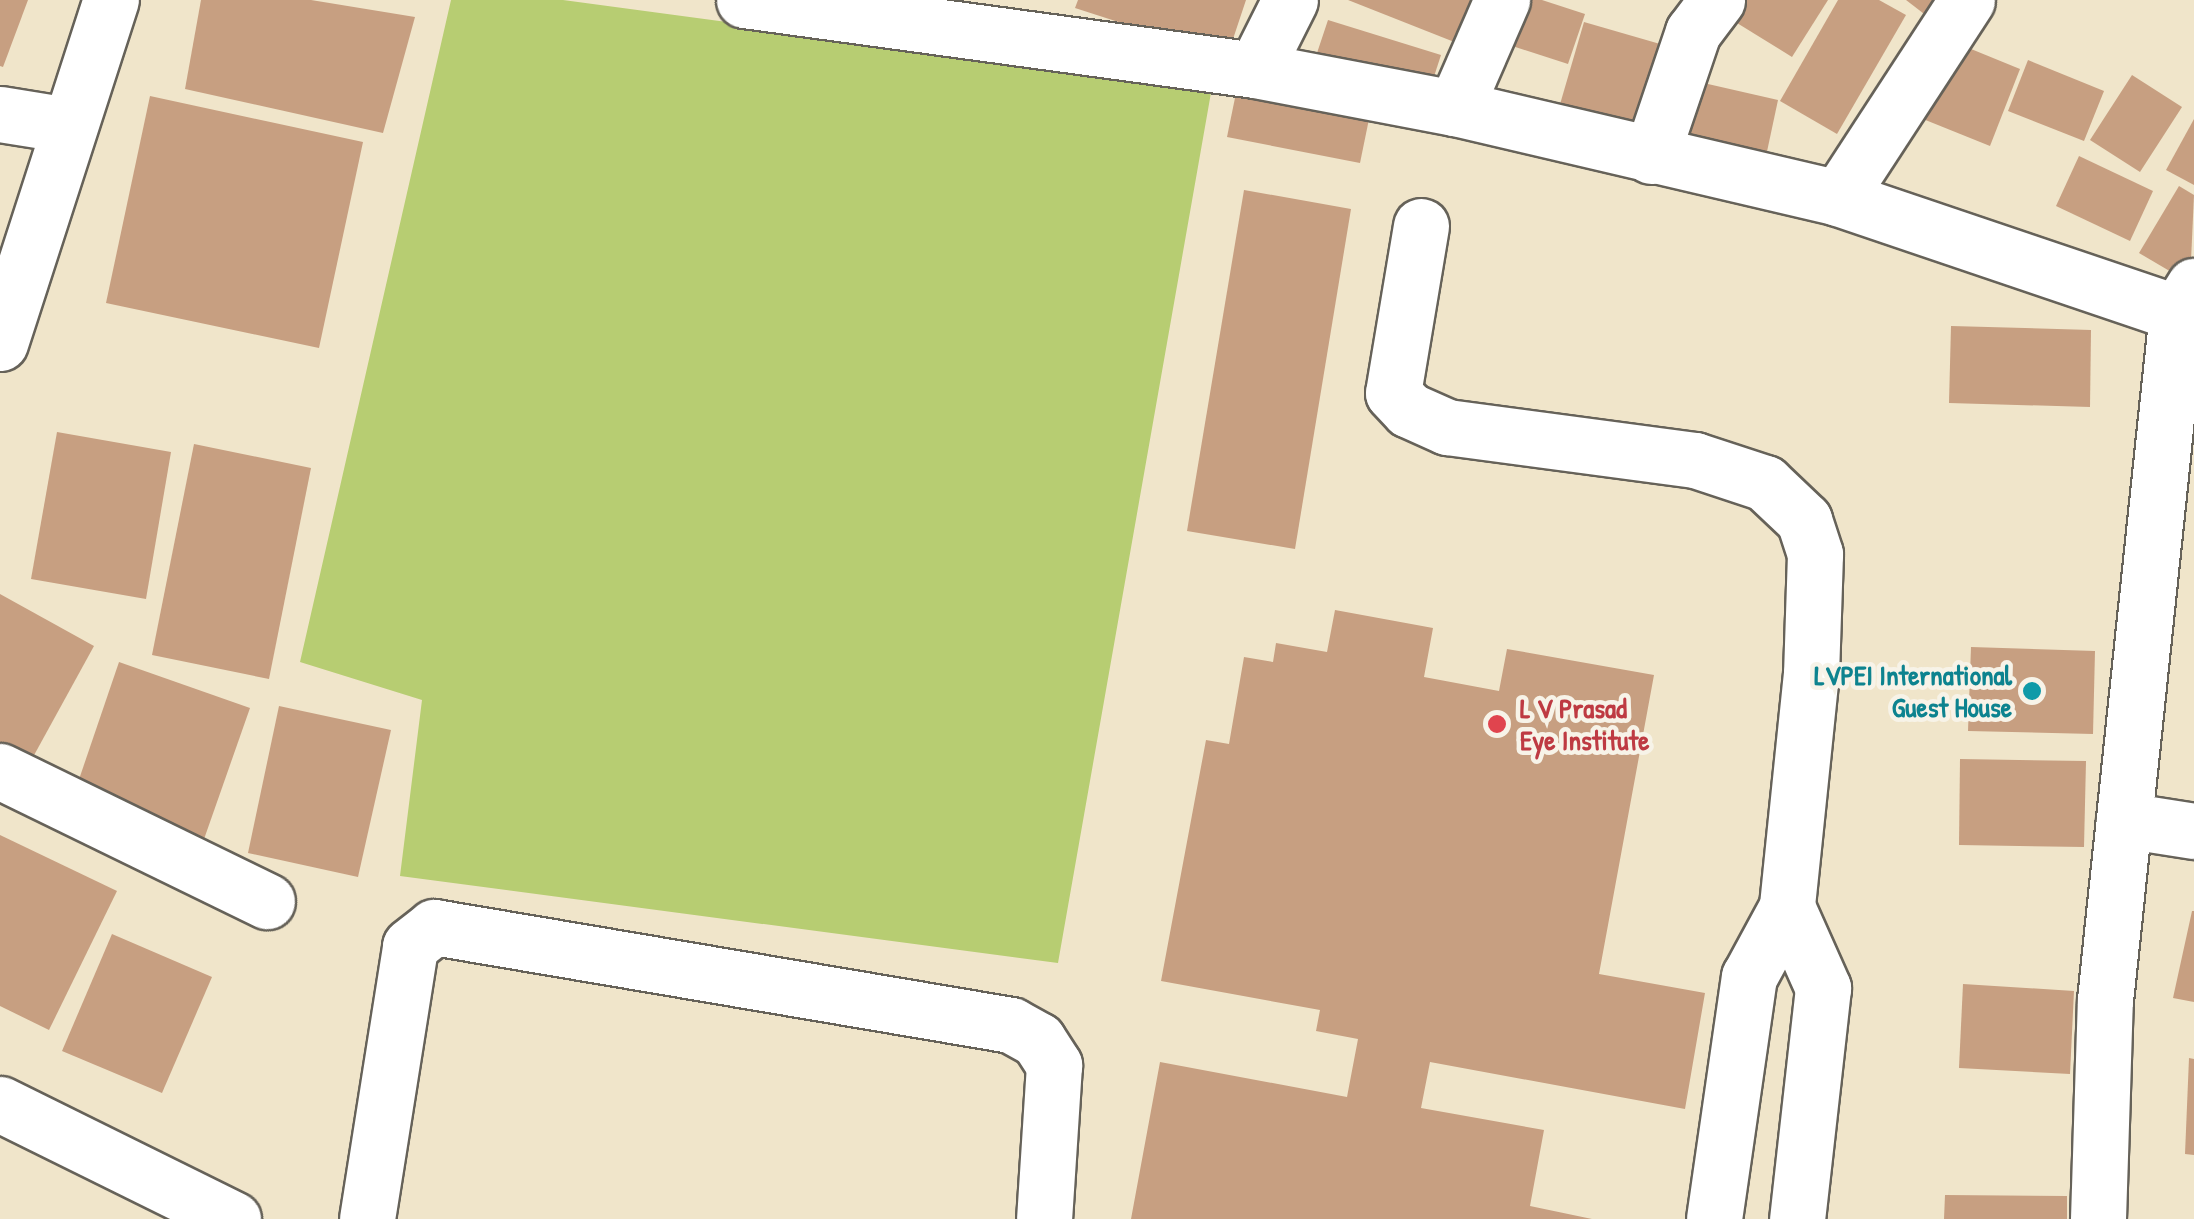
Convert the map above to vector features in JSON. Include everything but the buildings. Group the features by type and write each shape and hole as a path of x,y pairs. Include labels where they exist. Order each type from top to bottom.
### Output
{"street":[{"path":"0,343 111,0"},
{"path":"744,0 1052,19 1256,70 1455,108 1838,198 2185,300 2105,1000 2098,1219"},
{"path":"1256,70 1290,0"},
{"path":"1455,108 1502,0"},
{"path":"1651,156 1692,32 1717,0"},
{"path":"1838,198 1967,0"},
{"path":"0,114 69,125"},
{"path":"1421,226 1393,393 1409,410 1447,427 1695,460 1765,483 1804,520 1815,554 1812,673 1787,908 1749,977 1714,1219"},
{"path":"0,772 267,901"},
{"path":"2124,820 2194,831"},
{"path":"1787,908 1823,988 1797,1219"},
{"path":"368,1219 410,946 434,927 1011,1025 1038,1040 1054,1065 1044,1219"},
{"path":"0,1104 233,1219"}],"green space":[{"path":"451,0 563,0 1212,87 1058,963 400,876 422,700 300,662"}],"place":[{"name":"LVPEI International Guest House","path":"2032,691"},
{"name":"L V Prasad Eye Institute","path":"1497,724"}]}
